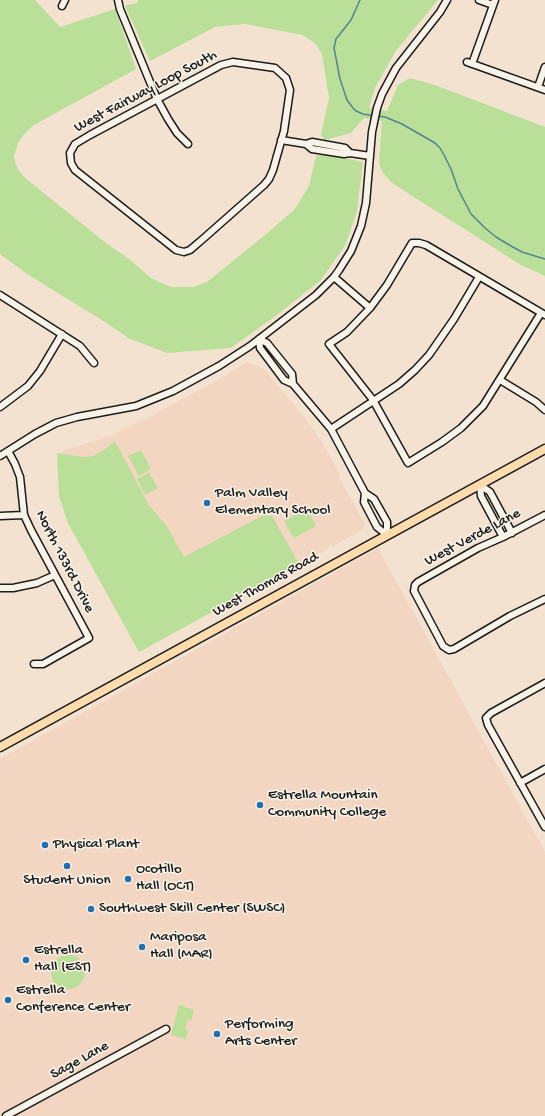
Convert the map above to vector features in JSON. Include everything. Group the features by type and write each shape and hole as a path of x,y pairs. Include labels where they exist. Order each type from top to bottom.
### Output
{"main road":[{"name":"West Thomas Road","path":"0,747 545,449"}],"street":[{"path":"62,6 65,0"},
{"path":"118,0 157,99 177,133 188,144"},
{"path":"0,456 56,423 77,417 136,406 173,392 219,366 250,346 316,295 334,277 351,251 361,226 366,204 374,122 382,94 396,68 440,12 447,0"},
{"path":"479,0 494,3 470,63 545,90"},
{"name":"West Fairway Loop South","path":"233,62 275,68 286,78 290,90 284,131 269,179 204,238 190,250 184,252 176,250 74,170 71,163 70,154 76,144 157,99 221,65 233,62"},
{"path":"538,87 545,67"},
{"path":"281,140 306,144 312,142 328,148 345,148 350,152 370,156"},
{"path":"412,243 426,245 479,277 543,314 483,406 461,428 442,442 408,463 374,400 329,344 347,332 370,308 387,285 412,243"},
{"path":"334,277 370,308"},
{"path":"331,429 399,384 415,370 429,355 454,319 479,277"},
{"path":"0,304 2,297 62,334 80,346 94,364"},
{"path":"0,406 28,386 40,371 62,334"},
{"path":"259,339 260,348 284,380 293,384 331,429 365,493 374,499 386,522 387,535"},
{"path":"259,339 267,342 292,374 293,384"},
{"path":"500,380 536,402 545,410"},
{"name":"North 133rd Drive","path":"8,451 20,477 24,515 89,638 43,664 34,664"},
{"path":"480,484 490,492 512,533"},
{"path":"480,484 481,496 503,537"},
{"path":"365,493 364,502 377,527 387,535"},
{"name":"West Verde Lane","path":"544,602 510,616 454,649 449,650 443,646 414,591 415,585 418,582 478,548 512,533 545,514"},
{"path":"0,516 24,515"},
{"path":"0,588 13,588 37,584 55,575"},
{"path":"545,683 490,713 486,718 488,725 545,827"},
{"path":"520,783 545,769"},
{"name":"Sage Lane","path":"6,1116 166,1029"}],"shaded area":[{"name":"Palm Valley Elementary School","path":"247,362 264,369 308,422 324,445 365,524 363,529 332,547 331,545 328,547 329,548 139,652 68,523 59,496 57,453 112,435 153,415 225,376"},
{"name":"Estrella Mountain Community College","path":"378,548 545,852 545,1116 0,1116 0,759"}],"green space":[{"path":"0,0 35,0 60,27 115,9 136,69 34,125 25,133 18,143 14,156 16,165 25,178 106,243 129,259 151,278 171,287 193,287 207,282 294,210 309,186 316,156 324,154 363,162 357,211 346,244 321,280 277,315 231,348 167,353 128,338 27,274 0,254"},
{"path":"138,0 438,0 395,52 375,88 369,108 387,111 398,85 410,78 435,85 545,127 545,276 521,265 392,183 382,172 379,163 382,121 364,118 351,133 325,140 321,135 329,98 322,54 315,43 302,35 245,24 215,27 150,61 125,6 137,3"},
{"path":"115,441 148,504 166,525 184,557 264,515 272,516 299,564 139,652 68,523 59,496 57,453 83,457 93,456 104,450"},
{"path":"141,450 151,469 139,476 128,456"},
{"path":"149,473 158,488 145,495 137,479"},
{"path":"307,509 316,526 294,538 284,521"},
{"path":"65,955 71,955 75,956 82,962 85,972 84,979 78,986 71,989 65,989 61,988 54,982 51,975 51,969 52,965 58,958"},
{"path":"179,1005 194,1010 191,1021 188,1019 185,1029 188,1030 186,1039 171,1035"}],"waterway":[{"path":"360,0 351,20 336,39 334,48 340,79 347,100 356,111 374,116"},
{"path":"378,116 385,117 402,124 435,143 444,155 458,189 471,214 496,237 522,252 545,259"}],"place":[{"name":"Palm Valley Elementary School","path":"207,503"},
{"name":"Estrella Mountain Community College","path":"260,805"},
{"name":"Physical Plant","path":"45,845"},
{"name":"Student Union","path":"67,866"},
{"name":"Ocotillo Hall (OCT)","path":"128,879"},
{"name":"Southwest Skill Center (SWSC)","path":"91,909"},
{"name":"Mariposa Hall (MAR)","path":"142,947"},
{"name":"Estrella Hall (EST)","path":"26,960"},
{"name":"Estrella Conference Center","path":"8,1000"},
{"name":"Performing Arts Center","path":"217,1034"}]}
